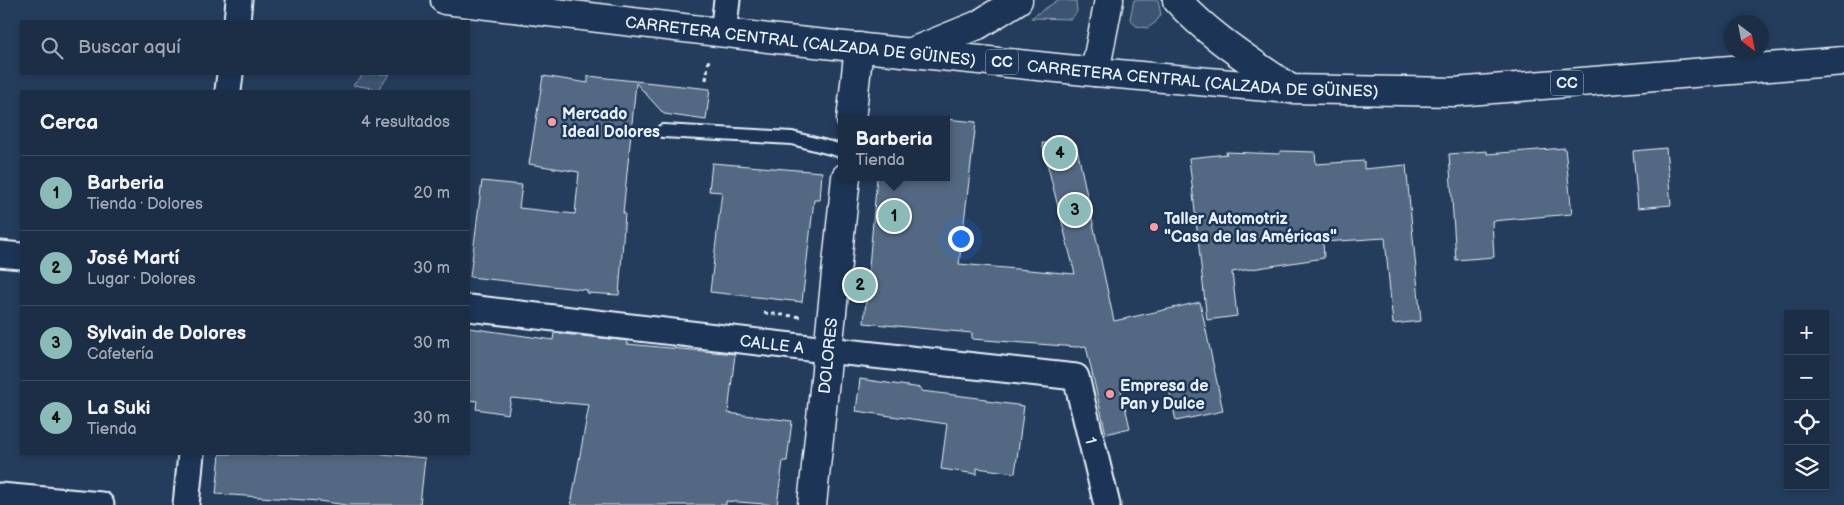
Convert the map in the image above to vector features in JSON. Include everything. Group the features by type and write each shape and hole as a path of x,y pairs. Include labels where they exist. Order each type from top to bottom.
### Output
{"main road":[{"name":"CARRETERA CENTRAL (CALZADA DE GÜINES)","path":"445,0 723,33 1095,72 1290,89 1454,92 1844,61"},
{"path":"910,52 978,25 1018,0"},
{"path":"1095,72 1109,0"},
{"path":"1177,0 1189,14 1213,33 1290,89"},
{"path":"852,116 859,47"},
{"name":"DOLORES","path":"812,505 846,181"}],"street":[{"path":"237,20 240,0"},
{"path":"723,33 727,0"},
{"path":"228,90 230,75"},
{"path":"0,254 20,256"},
{"name":"CALLE A","path":"470,308 1076,377"},
{"name":"1","path":"1076,377 1107,505"},
{"path":"186,505 191,455"},
{"path":"0,496 102,505"}],"lane":[{"path":"663,131 792,138 838,150"}],"shaded area":[{"path":"1058,0 1076,1 1077,12 1071,19 1031,18"},
{"path":"1134,0 1158,0 1161,15 1155,23 1147,28 1136,26 1130,19"},
{"path":"363,75 389,75 378,89 353,85"}],"building":[{"path":"543,76 588,83 588,76 710,89 706,120 664,114 636,83 623,213 625,213 619,295 587,293 587,290 470,277 482,181 522,185 519,208 575,214 579,172 529,164"},
{"path":"950,119 976,122 959,264 1075,274 1042,143 1076,144 1114,321 1200,302 1223,411 1176,421 1167,380 1121,389 1130,428 1106,434 1086,346 1077,347 972,339 972,333 864,323 877,181 950,181"},
{"path":"1565,148 1572,214 1492,221 1494,257 1456,260 1449,154 1487,151 1487,154"},
{"path":"1666,148 1671,205 1638,208 1633,151"},
{"path":"1280,151 1315,152 1316,164 1364,161 1364,169 1406,165 1421,321 1393,324 1385,238 1323,242 1324,258 1232,272 1237,316 1207,320 1189,158 1227,154 1226,152 1280,154"},
{"path":"712,163 822,172 820,200 814,200 802,302 710,292 722,192 709,191"},
{"path":"470,328 553,340 554,333 628,341 627,344 735,354 728,413 792,421 787,461 783,461 777,505 726,501 726,505 571,505 589,405 511,398 508,414 476,409 477,401 470,400"},
{"path":"860,379 921,388 921,391 987,399 986,401 1024,406 1015,473 977,468 977,474 941,469 947,424 856,411"},
{"path":"220,455 393,455 425,458 420,505 346,505 319,501 216,494"}],"place":[{"name":"Mercado Ideal Dolores","path":"552,122"},
{"name":"La Suki","path":"1060,153"},
{"name":"Sylvain de Dolores","path":"1075,210"},
{"name":"Barberia","path":"894,216"},
{"name":"Taller Automotriz \"Casa de las Américas\"","path":"1154,227"},
{"name":"José Martí","path":"860,285"},
{"name":"Empresa de Pan y Dulce","path":"1110,394"}]}
